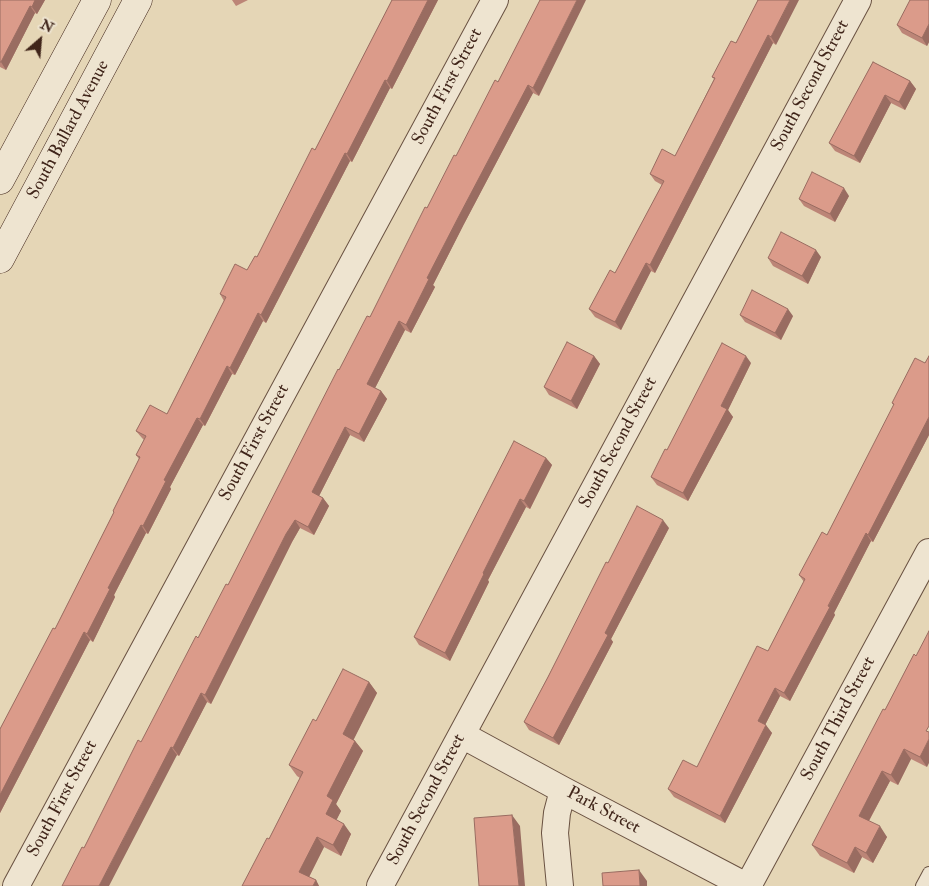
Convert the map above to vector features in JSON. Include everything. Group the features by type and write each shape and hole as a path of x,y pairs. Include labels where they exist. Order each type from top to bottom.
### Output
{"main road":[{"name":"South Ballard Avenue","path":"0,180 97,0"},
{"name":"South Ballard Avenue","path":"0,259 138,0"}],"street":[{"name":"South First Street","path":"16,886 495,0"},
{"name":"South Second Street","path":"380,886 858,0"},
{"name":"South Third Street","path":"747,886 929,552"},
{"name":"Park Street","path":"462,735 747,886"},
{"path":"560,886 555,833 557,813 563,790"}],"lane":[{"path":"922,886 929,873"}],"building":[{"path":"0,0 35,0 1,62 0,62"},
{"path":"392,0 428,0 387,81 385,80 347,154 345,153 261,315 258,313 230,368 227,366 200,419 197,418 164,480 166,481 143,526 141,525 108,588 110,589 87,634 84,632 0,795 0,729 53,628 55,629 140,457 136,455 146,436 136,431 150,405 167,414 226,297 220,294 235,264 247,270 255,256 257,257 312,148 315,150"},
{"path":"540,0 577,0 533,88 528,85 459,216 427,278 429,279 406,325 399,321 367,384 381,391 359,434 345,427 312,492 323,498 308,527 295,520 286,534 205,695 201,693 173,748 171,747 99,886 62,886 82,847 84,848 138,740 141,742 196,636 198,638 226,584 228,585 338,369 367,316 370,317 425,207 427,208 454,155 456,156 495,80 498,82"},
{"path":"758,0 790,0 771,37 768,35 650,265 646,263 615,322 589,309 610,270 615,273 664,181 650,174 662,149 675,156 715,78 712,77 731,41 736,43"},
{"path":"910,0 929,0 929,24 922,38 897,25"},
{"path":"873,62 910,81 899,102 885,95 854,156 829,143"},
{"path":"812,172 844,188 830,214 799,199"},
{"path":"781,232 816,250 802,276 768,258"},
{"path":"752,290 788,309 775,333 740,315"},
{"path":"567,342 594,356 571,401 544,387"},
{"path":"722,343 746,356 721,406 727,409 683,493 651,477"},
{"path":"929,356 929,417 868,535 866,533 828,606 830,607 784,693 775,688 758,721 766,725 720,816 668,789 683,760 697,767 757,646 768,651 805,579 799,575 822,532 827,535 894,404 892,403 915,358 925,363"},
{"path":"514,441 546,458 524,501 520,499 445,653 414,637"},
{"path":"637,506 663,520 605,633 608,635 553,738 524,722 606,562 608,563"},
{"path":"929,631 929,726 926,731 929,732 929,739 920,757 904,749 891,775 882,771 859,816 880,826 866,853 855,847 847,863 812,845 883,709 885,710 914,654 916,656"},
{"path":"343,669 369,682 343,734 355,741 327,796 333,800 326,814 344,824 333,845 317,837 299,872 316,880 313,886 242,886 267,838 269,839 303,772 289,765 313,719 316,721"},
{"path":"512,815 519,886 479,886 474,818"},
{"path":"639,870 640,886 603,886 602,873"}]}
